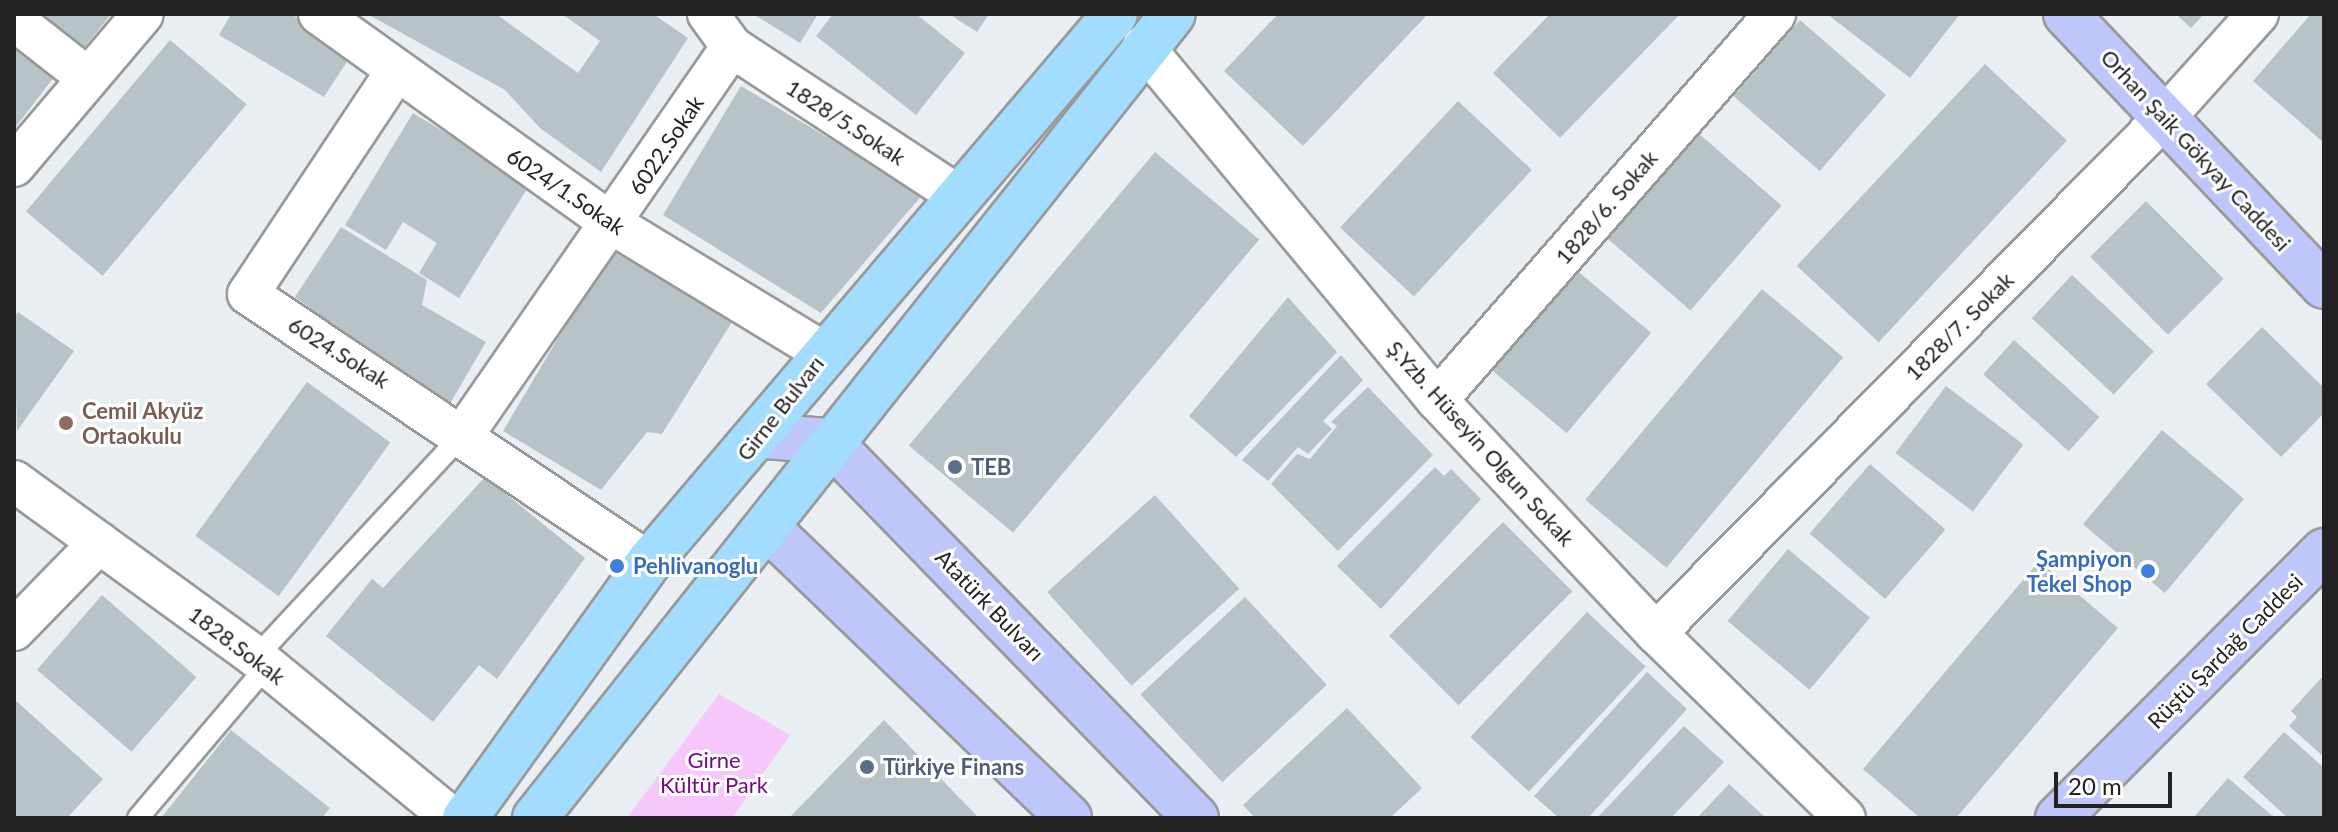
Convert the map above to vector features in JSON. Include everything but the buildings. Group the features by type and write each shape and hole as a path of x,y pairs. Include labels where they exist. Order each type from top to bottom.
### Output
{"main road":[{"name":"Girne Bulvarı","path":"465,818 649,562 764,436 823,352 960,197 1129,30 1173,14"},
{"name":"Orhan Şaik Gökyay Caddesi","path":"2066,14 2167,115 2324,286"},
{"name":"Girne Bulvarı","path":"535,818 770,530 829,441 1129,30"},
{"path":"829,441 764,436 770,530 1069,818"},
{"name":"Atatürk Bulvarı","path":"829,441 1196,818"},
{"name":"Rüştü Şardağ Caddesi","path":"2058,818 2324,551"}],"street":[{"path":"14,166 143,14"},
{"name":"6024/1.Sokak","path":"319,14 395,73 614,225 823,352"},
{"path":"708,14 732,47"},
{"name":"1828/6. Sokak","path":"1437,400 1775,14"},
{"name":"1828/7. Sokak","path":"1656,633 2167,115 2258,14"},
{"path":"14,20 88,78"},
{"name":"Ş.Yzb. Hüseyin Olgun Sokak","path":"1129,30 1437,400 1656,633 1845,818"},
{"name":"1828/5.Sokak","path":"732,47 960,197"},
{"name":"6022.Sokak","path":"465,432 614,225 732,47"},
{"name":"6024.Sokak","path":"395,73 248,294 465,432 649,562"},
{"name":"1828.Sokak","path":"14,481 262,662 452,818"},
{"path":"14,630 99,543"}],"lane":[{"path":"138,818 262,662 465,432"}],"green space":[{"name":"Girne Kültür Park","path":"719,694 790,735 732,818 627,818"}],"place":[{"name":"Cemil Akyüz Ortaokulu","path":"66,423"},
{"name":"TEB","path":"955,467"},
{"name":"Pehlivanoglu","path":"617,566"},
{"name":"Şampiyon Tekel Shop","path":"2148,571"},
{"name":"Türkiye Finans","path":"867,767"}]}
